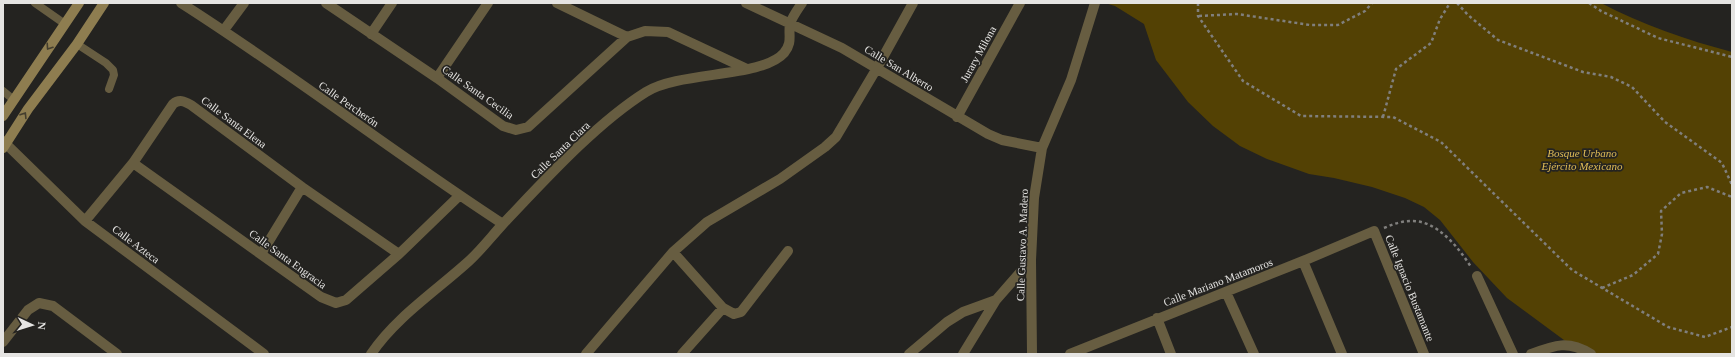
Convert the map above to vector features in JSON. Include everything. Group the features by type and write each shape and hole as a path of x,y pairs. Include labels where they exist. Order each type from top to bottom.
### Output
{"main road":[{"path":"3,116 79,3"},
{"path":"4,144 28,109 77,44 104,3"}],"street":[{"name":"Calle Percherón","path":"182,3 224,30 459,196 503,224"},
{"path":"224,30 244,3"},
{"name":"Calle Santa Cecilia","path":"326,3 437,78 503,126 516,130 522,130 528,127 627,37"},
{"path":"371,34 392,3"},
{"path":"437,78 488,3"},
{"path":"557,3 627,37 645,31 668,32 747,69"},
{"name":"Calle San Alberto","path":"746,3 842,48 988,134 1042,148"},
{"path":"790,24 802,3"},
{"path":"586,354 673,252 707,222 780,179 825,147 836,137 846,123 913,3"},
{"name":"Jurary Milona","path":"958,117 1020,3"},
{"name":"Calle Gustavo A. Madero","path":"1032,354 1031,260 1034,198 1042,148 1071,80 1095,3"},
{"name":"Calle Santa Clara","path":"371,354 387,333 470,260 568,158 596,132 630,104 648,91 680,80 747,69 774,61 788,46 791,37 790,24"},
{"name":"Calle Santa Elena","path":"85,221 133,162 173,104 177,101 182,101 191,105 302,187 399,254"},
{"name":"Calle Azteca","path":"4,144 85,221 264,354"},
{"name":"Calle Santa Engracia","path":"133,162 321,298 326,301 336,303 346,300 399,254 459,196"},
{"path":"261,254 302,187"},
{"name":"Calle Mariano Matamoros","path":"1070,354 1083,351 1157,318 1226,292 1374,231"},
{"name":"Calle Ignacio Bustamante","path":"1374,231 1424,354"},
{"path":"673,252 723,308 734,314 741,312 788,251"},
{"path":"963,354 996,300 1031,260"},
{"path":"1303,261 1342,354"},
{"path":"1477,276 1513,354"},
{"path":"1226,292 1254,354"},
{"path":"909,354 952,318 977,306 996,300"},
{"path":"3,342 28,310 39,302 53,306 117,354"},
{"path":"682,354 723,308"},
{"path":"1157,318 1171,354"},
{"path":"1531,354 1565,344 1591,354"}],"lane":[{"path":"35,3 65,24"},
{"path":"77,44 106,63 113,70 113,79 109,89"},
{"path":"3,92 14,100"}],"path":[{"path":"1198,3 1198,16 1243,80 1301,116 1393,117 1441,142 1572,270 1668,327 1705,337 1732,327"},
{"path":"1198,16 1237,14 1310,25 1338,25 1365,11 1372,3"},
{"path":"1383,117 1396,70 1431,43 1440,19 1450,3"},
{"path":"1457,3 1468,15 1498,40 1583,72 1611,77 1632,88 1665,122 1722,163 1732,186"},
{"path":"1589,3 1600,11 1658,38 1732,57"},
{"path":"1602,288 1634,274 1658,254 1662,234 1661,211 1681,193 1706,187 1732,197"},
{"path":"1374,231 1399,222 1412,220 1424,222 1436,229 1459,250 1477,276"}],"green space":[{"name":"Bosque Urbano Ejército Mexicano","path":"1105,3 1601,3 1665,31 1732,52 1732,354 1596,354 1568,343 1507,298 1473,262 1440,220 1424,207 1405,198 1372,187 1309,174 1267,159 1240,146 1213,126 1188,102 1156,60 1144,24 1115,6"}]}
